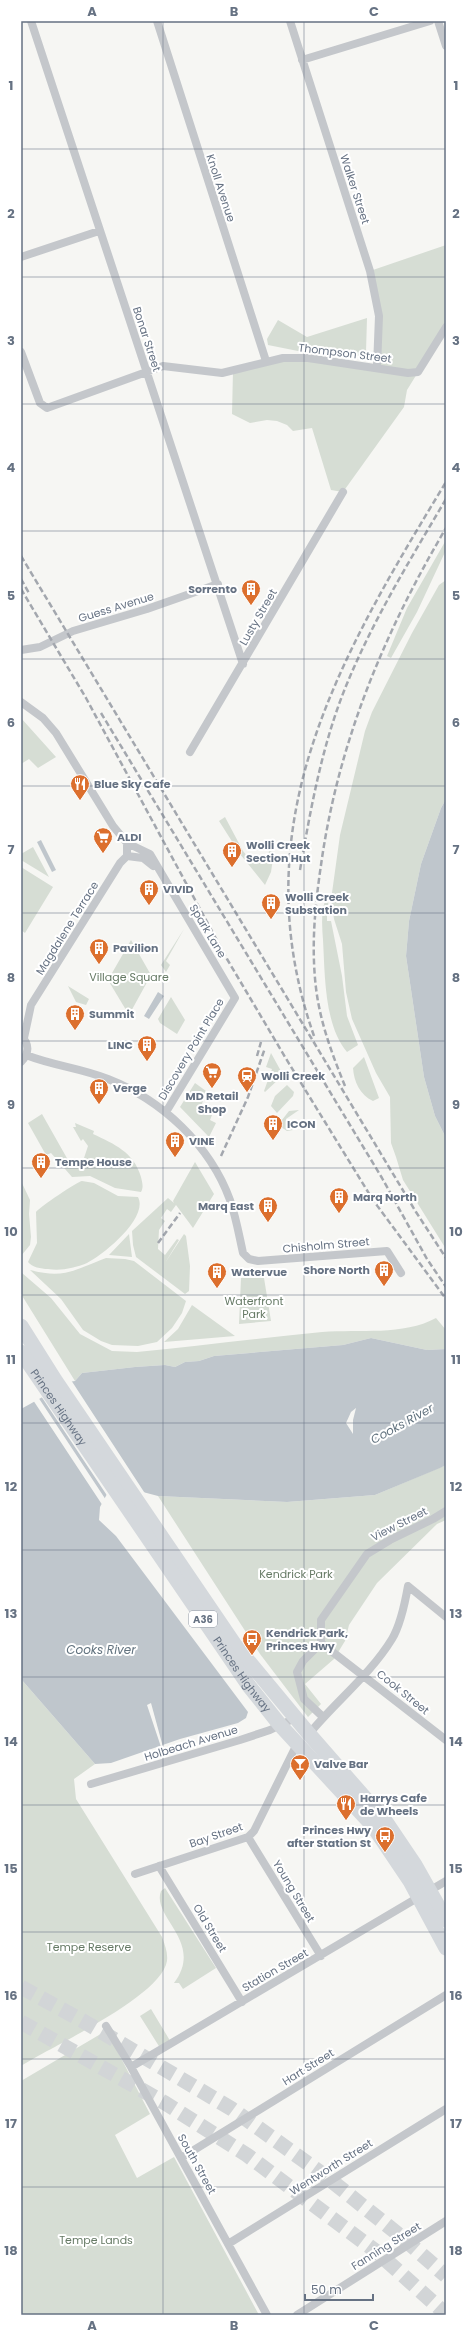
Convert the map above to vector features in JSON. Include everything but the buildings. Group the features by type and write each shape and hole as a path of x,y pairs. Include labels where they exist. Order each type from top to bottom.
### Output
{"highway":[{"name":"Princes Highway","path":"21,1326 50,1383 134,1506 235,1645 295,1718 303,1738 374,1826 398,1862 446,1920"},
{"name":"Princes Highway","path":"21,1352 50,1383"},
{"name":"Princes Highway","path":"134,1506 249,1686 280,1725 303,1738"},
{"name":"Princes Highway","path":"425,1894 446,1948"}],"street":[{"name":"Knoll Avenue","path":"158,21 266,361"},
{"name":"Walker Street","path":"290,21 370,271 379,316 377,367"},
{"path":"302,60 430,21"},
{"path":"438,21 446,46"},
{"name":"Bonar Street","path":"33,22 99,231 218,584 243,664"},
{"path":"21,257 99,231"},
{"name":"Thompson Street","path":"21,352 40,403 45,408 163,366 222,373 283,358 308,358 377,367 408,373 418,372 446,327"},
{"name":"Lusty Street","path":"190,752 343,492"},
{"name":"Guess Avenue","path":"21,650 40,647 73,631 147,609 218,584"},
{"path":"21,702 43,718 56,733 113,826 127,843 127,856"},
{"name":"Spark Lane","path":"127,843 150,854 235,998"},
{"name":"Spark Lane","path":"127,856 136,856 147,859 162,875"},
{"name":"Magdalene Terrace","path":"26,1055 27,1046 22,1037 31,1005 120,863 127,856"},
{"name":"Discovery Point Place","path":"166,1112 235,998"},
{"path":"21,1062 26,1055 50,1064 96,1074 139,1093 166,1112"},
{"name":"Chisholm Street","path":"166,1112 197,1144 224,1185 234,1213 243,1253 249,1259 258,1261 387,1251 401,1273"},
{"name":"View Street","path":"321,1643 321,1620 367,1554 390,1540 433,1519 446,1510"},
{"name":"Bay Street","path":"134,1874 248,1837 254,1831 303,1738 364,1675 392,1638 408,1586 446,1616"},
{"path":"323,1717 304,1699 297,1672 303,1661 321,1643 342,1661 364,1675"},
{"name":"Cook Street","path":"364,1675 446,1740"},
{"name":"Holbeach Avenue","path":"91,1784 240,1740 295,1718"},
{"name":"Young Street","path":"248,1837 320,1956"},
{"name":"Old Street","path":"159,1866 242,2002"},
{"name":"Station Street","path":"132,2067 446,1881"},
{"name":"Hart Street","path":"181,2158 446,1995"},
{"name":"South Street","path":"106,2026 132,2067 267,2315"},
{"name":"Wentworth Street","path":"228,2244 446,2108"},
{"name":"Fanning Street","path":"297,2315 446,2221"}],"green space":[{"path":"446,245 446,327 407,390 404,407 343,492 331,490 312,428 293,431 287,425 277,421 267,420 250,423 232,414 233,371 283,358 377,367 379,316 370,271"},
{"path":"367,318 366,352 362,356 318,355 268,345 267,339 278,320 307,337"},
{"path":"446,540 446,550 417,612 391,658 387,656 407,608"},
{"path":"446,580 446,799 441,808 421,864 409,921 406,956 424,1077 435,1116 446,1138 446,1249 403,1180 391,1143 390,1097 376,1073 352,1019 346,992 342,944 334,919 331,900 340,835 365,731 372,712 412,633 439,585"},
{"path":"21,718 56,757 38,768 29,759 21,764"},
{"path":"225,817 243,851 252,862 264,863 268,859 269,851 274,852 271,872 265,885 240,854 219,821"},
{"path":"33,847 49,877 21,860 21,854"},
{"path":"21,867 53,887 25,933 21,930"},
{"path":"325,901 328,902 330,915 327,915 327,921 331,921 342,976 347,1016 358,1045 347,1052 339,1041 334,1028 327,999 322,925"},
{"path":"184,929 166,961 170,965 166,972 161,965"},
{"name":"Village Square","path":"131,940 151,975 129,1015 108,980"},
{"path":"68,986 89,999 86,1005 76,1002"},
{"path":"171,997 185,1020 177,1034 160,1023 158,1019"},
{"path":"271,1053 282,1073 280,1078 265,1092 264,1091 272,1069 266,1067"},
{"path":"364,1057 379,1098 373,1101 361,1092 356,1083 353,1068"},
{"path":"195,1083 206,1091 201,1107 212,1115 210,1120 216,1123 209,1137 180,1107"},
{"path":"287,1085 294,1092 293,1096 277,1113 271,1106 275,1096"},
{"path":"299,1110 286,1119 293,1130 287,1131 278,1125 289,1111"},
{"path":"42,1114 68,1160 77,1162 84,1158 88,1146 83,1139 81,1141 73,1127 76,1127 75,1123 94,1131 93,1134 116,1145 134,1161 138,1168 142,1184 141,1192 115,1188 90,1176 72,1177 51,1153 46,1155 28,1123"},
{"path":"195,1162 214,1194 193,1228 176,1205 171,1212 167,1209 161,1218 165,1221 159,1230 158,1249 165,1255 177,1239 179,1240 165,1263 184,1234 186,1236 190,1266 189,1291 185,1294 136,1257 132,1231 168,1198 174,1203 173,1201"},
{"path":"21,1181 30,1200 29,1214 31,1237 30,1245 21,1256"},
{"path":"82,1181 94,1183 118,1196 138,1197 140,1206 137,1215 123,1235 87,1263 73,1268 58,1270 42,1269 32,1265 28,1262 37,1243 36,1212 44,1205"},
{"path":"129,1234 132,1257 109,1255"},
{"path":"106,1258 134,1261 186,1301 182,1313 172,1328 157,1342 138,1346 112,1345 101,1341 83,1330 61,1299 30,1270 52,1274 69,1272"},
{"path":"22,1273 51,1298 80,1334 112,1351 137,1352 322,1332 395,1330 423,1324 436,1318 446,1330 446,1349 427,1350 371,1338 343,1345 214,1356 199,1361 185,1362 175,1367 165,1365 82,1373 75,1381 21,1294"},
{"name":"Waterfront Park","path":"241,1278 264,1278 271,1321 239,1324"},
{"path":"192,1305 235,1336 164,1342 178,1329"},
{"name":"Kendrick Park","path":"446,1465 446,1520 437,1524 377,1583 349,1625 345,1641 334,1659 305,1684 321,1704 308,1717 260,1654 158,1496 287,1502 375,1495"},
{"name":"Tempe Reserve","path":"21,1679 95,1764 74,1779 76,1799 162,1937 166,1949 167,1961 160,1975 146,1990 126,2005 103,2020 21,2066"},
{"path":"165,1888 216,1968 183,1989 179,1983 174,1983 182,1968 184,1955 181,1943 163,1911 160,1901 161,1891"},
{"path":"151,2009 172,2044 162,2051 140,2016"},
{"name":"Tempe Lands","path":"104,2032 108,2033 150,2114 115,2135 137,2178 174,2157 259,2315 21,2315 21,2081"}],"water":[{"path":"446,799 446,1138 435,1116 424,1077 406,956 409,921 421,864 441,808"},
{"path":"41,840 56,870 52,872 37,842"},
{"path":"158,992 164,996 149,1019 144,1016"},
{"name":"Cooks River","path":"371,1338 427,1350 446,1349 446,1465 375,1495 287,1502 158,1496 124,1487 107,1494 100,1507 99,1520 116,1536 248,1712 246,1718 238,1723 180,1739 111,1763 95,1764 21,1679 21,1409 48,1394 62,1383 75,1381 82,1373 165,1365 175,1367 185,1362 199,1361 214,1356 343,1345","holes":["356,1408 353,1420 353,1434 346,1423 351,1412"]}],"pier":[{"path":"71,1380 146,1495 124,1489 108,1497 41,1396 61,1381"},
{"path":"38,1397 106,1500 103,1506 33,1400"},
{"path":"151,1703 163,1747 161,1747 147,1705"}],"tunnel":[{"path":"21,1987 83,2021 232,2109 324,2175 403,2238 446,2276"},
{"path":"21,2022 165,2103 247,2155 377,2252 446,2314"}],"railway":[{"path":"314,1036 294,959 288,885 295,814 312,746 338,679 370,613 446,482"},
{"path":"300,870 318,776 330,731 346,686 380,614 446,499"},
{"path":"345,1086 331,1050 320,1013 316,988 314,957 315,911 329,820 339,776 352,732 367,690 403,608 446,528"},
{"path":"21,556 416,1212 446,1258"},
{"path":"21,579 29,593"},
{"path":"21,589 86,698 227,959 285,1057 373,1200 446,1299"},
{"path":"101,713 382,1178 427,1259 446,1287"},
{"path":"257,1056 261,1042"},
{"path":"221,1156 248,1097 265,1048"},
{"path":"158,1243 180,1213"}],"place":[{"name":"Sorrento","path":"251,606"},
{"name":"Blue Sky Cafe","path":"80,801"},
{"name":"ALDI","path":"103,854"},
{"name":"Wolli Creek Section Hut","path":"232,868"},
{"name":"VIVID","path":"149,906"},
{"name":"Wolli Creek Substation","path":"271,920"},
{"name":"Pavilion","path":"99,965"},
{"name":"Summit","path":"75,1031"},
{"name":"LINC","path":"147,1062"},
{"name":"MD Retail Shop","path":"212,1089"},
{"name":"Wolli Creek","path":"247,1093"},
{"name":"Verge","path":"99,1105"},
{"name":"ICON","path":"273,1141"},
{"name":"VINE","path":"175,1158"},
{"name":"Tempe House","path":"41,1179"},
{"name":"Marq North","path":"339,1214"},
{"name":"Marq East","path":"268,1223"},
{"name":"Shore North","path":"384,1287"},
{"name":"Watervue","path":"217,1289"},
{"name":"Kendrick Park, Princes Hwy","path":"252,1656"},
{"name":"Valve Bar","path":"300,1781"},
{"name":"Harrys Cafe de Wheels","path":"346,1821"},
{"name":"Princes Hwy after Station St","path":"385,1853"}]}
